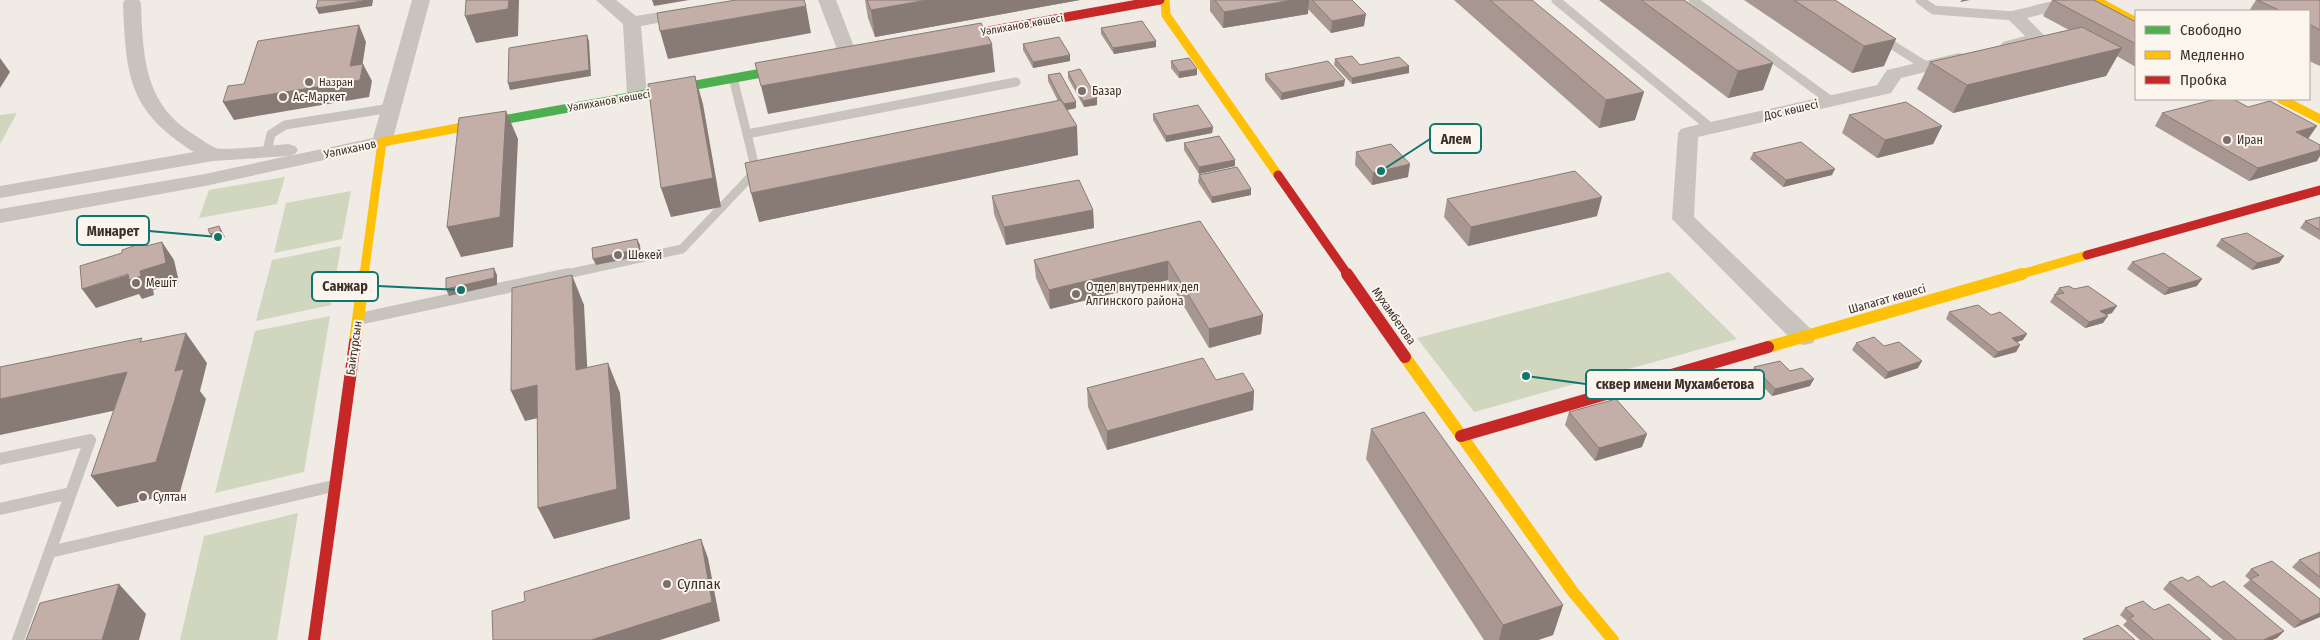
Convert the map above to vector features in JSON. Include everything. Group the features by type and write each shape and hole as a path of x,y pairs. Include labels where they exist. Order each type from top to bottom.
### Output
{"street":[{"name":"Байтұрсын","path":"314,640 382,142 421,0"},
{"path":"605,0 632,22 637,96"},
{"path":"827,0 849,57"},
{"name":"Уәлиханов көшесі","path":"937,41 1160,0"},
{"name":"Мухамбетова","path":"1165,0 1166,15 1461,436 1573,592 1613,640"},
{"path":"2014,16 2077,0"},
{"path":"2095,0 2135,21"},
{"path":"137,1 134,59 144,92 166,123 213,156"},
{"path":"632,22 708,8"},
{"name":"Дос көшесі","path":"1804,337 1683,219 1688,133 1884,89 1894,74 2038,38 2014,16"},
{"name":"Уәлиханов көшесі","path":"382,142 810,64"},
{"path":"2283,100 2320,119"},
{"name":"Уәлиханов","path":"0,192 213,156 382,142"},
{"name":"Уәлиханов","path":"0,216 205,180 382,142"},
{"name":"Шапагат көшесі","path":"1461,436 2320,190"}],"lane":[{"path":"1556,0 1711,128"},
{"path":"1693,0 1831,101"},
{"path":"1920,0 1934,10 2014,16"},
{"path":"1870,30 1926,66"},
{"path":"357,320 682,249 756,171 733,78"},
{"path":"747,134 1016,82"},
{"path":"267,151 271,134 285,126 391,108"},
{"path":"0,460 90,440 18,640"},
{"path":"50,552 335,486"},
{"path":"0,509 71,493"}],"green space":[{"path":"17,113 0,144 0,115"},
{"path":"285,177 277,204 199,218 209,190"},
{"path":"351,191 342,239 274,253 286,203"},
{"path":"341,246 331,305 256,321 272,260"},
{"path":"1669,272 1737,339 1474,412 1417,338"},
{"path":"330,316 304,472 215,493 255,331"},
{"path":"298,513 277,640 180,640 204,536"}],"building":[{"path":"318,0 369,0 316,8"},
{"path":"466,0 509,0 508,9 465,16"},
{"path":"736,0 804,0 806,6 660,31 657,13"},
{"path":"867,0 927,0 871,10"},
{"path":"1215,0 1293,0 1224,12"},
{"path":"1312,0 1352,0 1366,14 1332,21"},
{"path":"1490,0 1532,0 1644,92 1606,100"},
{"path":"1641,0 1684,0 1773,63 1738,71"},
{"path":"1794,0 1835,0 1896,39 1864,46"},
{"path":"2053,0 2094,0 2135,21 2135,43"},
{"path":"2257,0 2320,0 2320,30 2310,25 2310,10 2279,10"},
{"path":"1142,21 1156,41 1113,48 1101,28"},
{"path":"981,23 992,44 761,86 755,63"},
{"path":"359,25 350,66 363,64 360,80 223,102 228,86 244,84 258,41"},
{"path":"2082,27 2122,48 1967,85 1930,62"},
{"path":"587,35 589,70 508,83 509,48"},
{"path":"1059,37 1070,55 1033,62 1023,44"},
{"path":"1352,56 1360,65 1399,57 1409,66 1352,78 1335,59"},
{"path":"1189,58 1197,69 1179,72 1171,61"},
{"path":"1328,61 1345,80 1282,93 1265,74"},
{"name":"Базар","path":"1080,69 1097,98 1083,101 1068,72"},
{"path":"1060,73 1076,102 1064,104 1061,100 1048,75"},
{"path":"695,76 713,178 661,188 648,84"},
{"path":"1061,100 1077,126 751,193 745,163"},
{"path":"2212,100 2235,100 2248,107 2270,101 2317,126 2296,132 2320,145 2320,150 2258,168 2162,113"},
{"path":"1906,102 1942,126 1885,140 1849,115"},
{"path":"1198,105 1213,127 1166,136 1153,114"},
{"path":"506,111 500,217 447,227 459,118"},
{"path":"1219,136 1235,160 1199,167 1184,143"},
{"path":"1801,142 1835,169 1786,180 1753,153"},
{"path":"1391,144 1410,164 1373,173 1356,152"},
{"path":"1237,167 1251,189 1212,197 1199,175"},
{"path":"1575,171 1602,197 1471,227 1447,199"},
{"path":"1079,180 1093,210 1004,227 992,196"},
{"path":"2320,217 2320,230 2305,221"},
{"path":"1200,221 1263,315 1209,329 1168,261 1049,290 1034,260"},
{"path":"219,226 221,231 210,234 208,229"},
{"path":"2247,233 2284,256 2257,263 2221,239"},
{"path":"637,239 639,249 593,259 592,248"},
{"path":"145,242 146,246 162,242 166,263 140,271 141,276 129,280 128,274 82,289 80,266 122,253 122,250"},
{"path":"2164,253 2202,279 2169,288 2132,262"},
{"path":"494,268 494,278 446,289 446,278"},
{"path":"572,275 576,370 608,363 617,489 538,508 537,385 511,391 512,288"},
{"path":"2069,286 2074,289 2088,286 2117,306 2100,311 2108,316 2089,322 2054,295 2064,293 2059,288"},
{"path":"1978,305 1991,315 2000,312 2027,334 2012,338 2020,345 1998,352 1949,312"},
{"path":"186,333 175,371 184,369 156,462 91,476 127,372 0,399 0,367 142,338 140,342"},
{"path":"1874,337 1884,346 1899,342 1922,361 1888,372 1856,343"},
{"path":"1203,358 1216,380 1243,373 1254,391 1107,431 1087,388"},
{"path":"1780,361 1790,371 1802,368 1814,379 1775,389 1754,367"},
{"path":"1616,399 1647,434 1599,448 1569,412"},
{"path":"1424,412 1563,605 1503,625 1371,429"},
{"name":"Сулпак","path":"701,539 712,602 591,640 493,640 492,611 525,601 524,592"},
{"path":"2320,552 2320,577 2299,560"},
{"path":"2272,561 2320,599 2320,613 2301,621 2250,579 2259,575 2251,569"},
{"path":"2198,576 2211,587 2224,581 2284,631 2263,640 2237,640 2169,582 2182,577 2188,581"},
{"path":"119,584 102,640 26,640 40,603"},
{"path":"2143,601 2154,610 2169,604 2211,640 2154,640 2129,618 2134,616 2125,608"},
{"path":"2118,625 2135,640 2083,639"}],"traffic: fast":[{"path":"458,128 795,67"}],"traffic: slow":[{"path":"1165,0 1166,15 1278,175"},
{"path":"2095,0 2135,21"},
{"path":"2283,100 2320,119"},
{"path":"355,342 382,142 458,128"},
{"path":"1768,347 2087,255"},
{"path":"1405,357 1573,592 1613,640"}],"traffic: jam":[{"path":"950,38 1160,0"},
{"path":"1278,175 1405,357"},
{"path":"2087,255 2320,190"},
{"path":"314,640 355,342"},
{"path":"1461,436 1768,347"}],"place":[{"name":"Назран","path":"309,82"},
{"name":"Базар","path":"1082,91"},
{"name":"Ас-Маркет","path":"283,97"},
{"name":"Иран","path":"2227,140"},
{"name":"Алем","path":"1381,171"},
{"name":"Минарет","path":"218,237"},
{"name":"Шөкей","path":"618,255"},
{"name":"Мешіт","path":"136,283"},
{"name":"Санжар","path":"461,290"},
{"name":"Отдел внутренних дел Алгинского района","path":"1076,294"},
{"name":"сквер имени Мухамбетова","path":"1526,376"},
{"name":"Султан","path":"143,497"},
{"name":"Сулпак","path":"667,584"}]}
